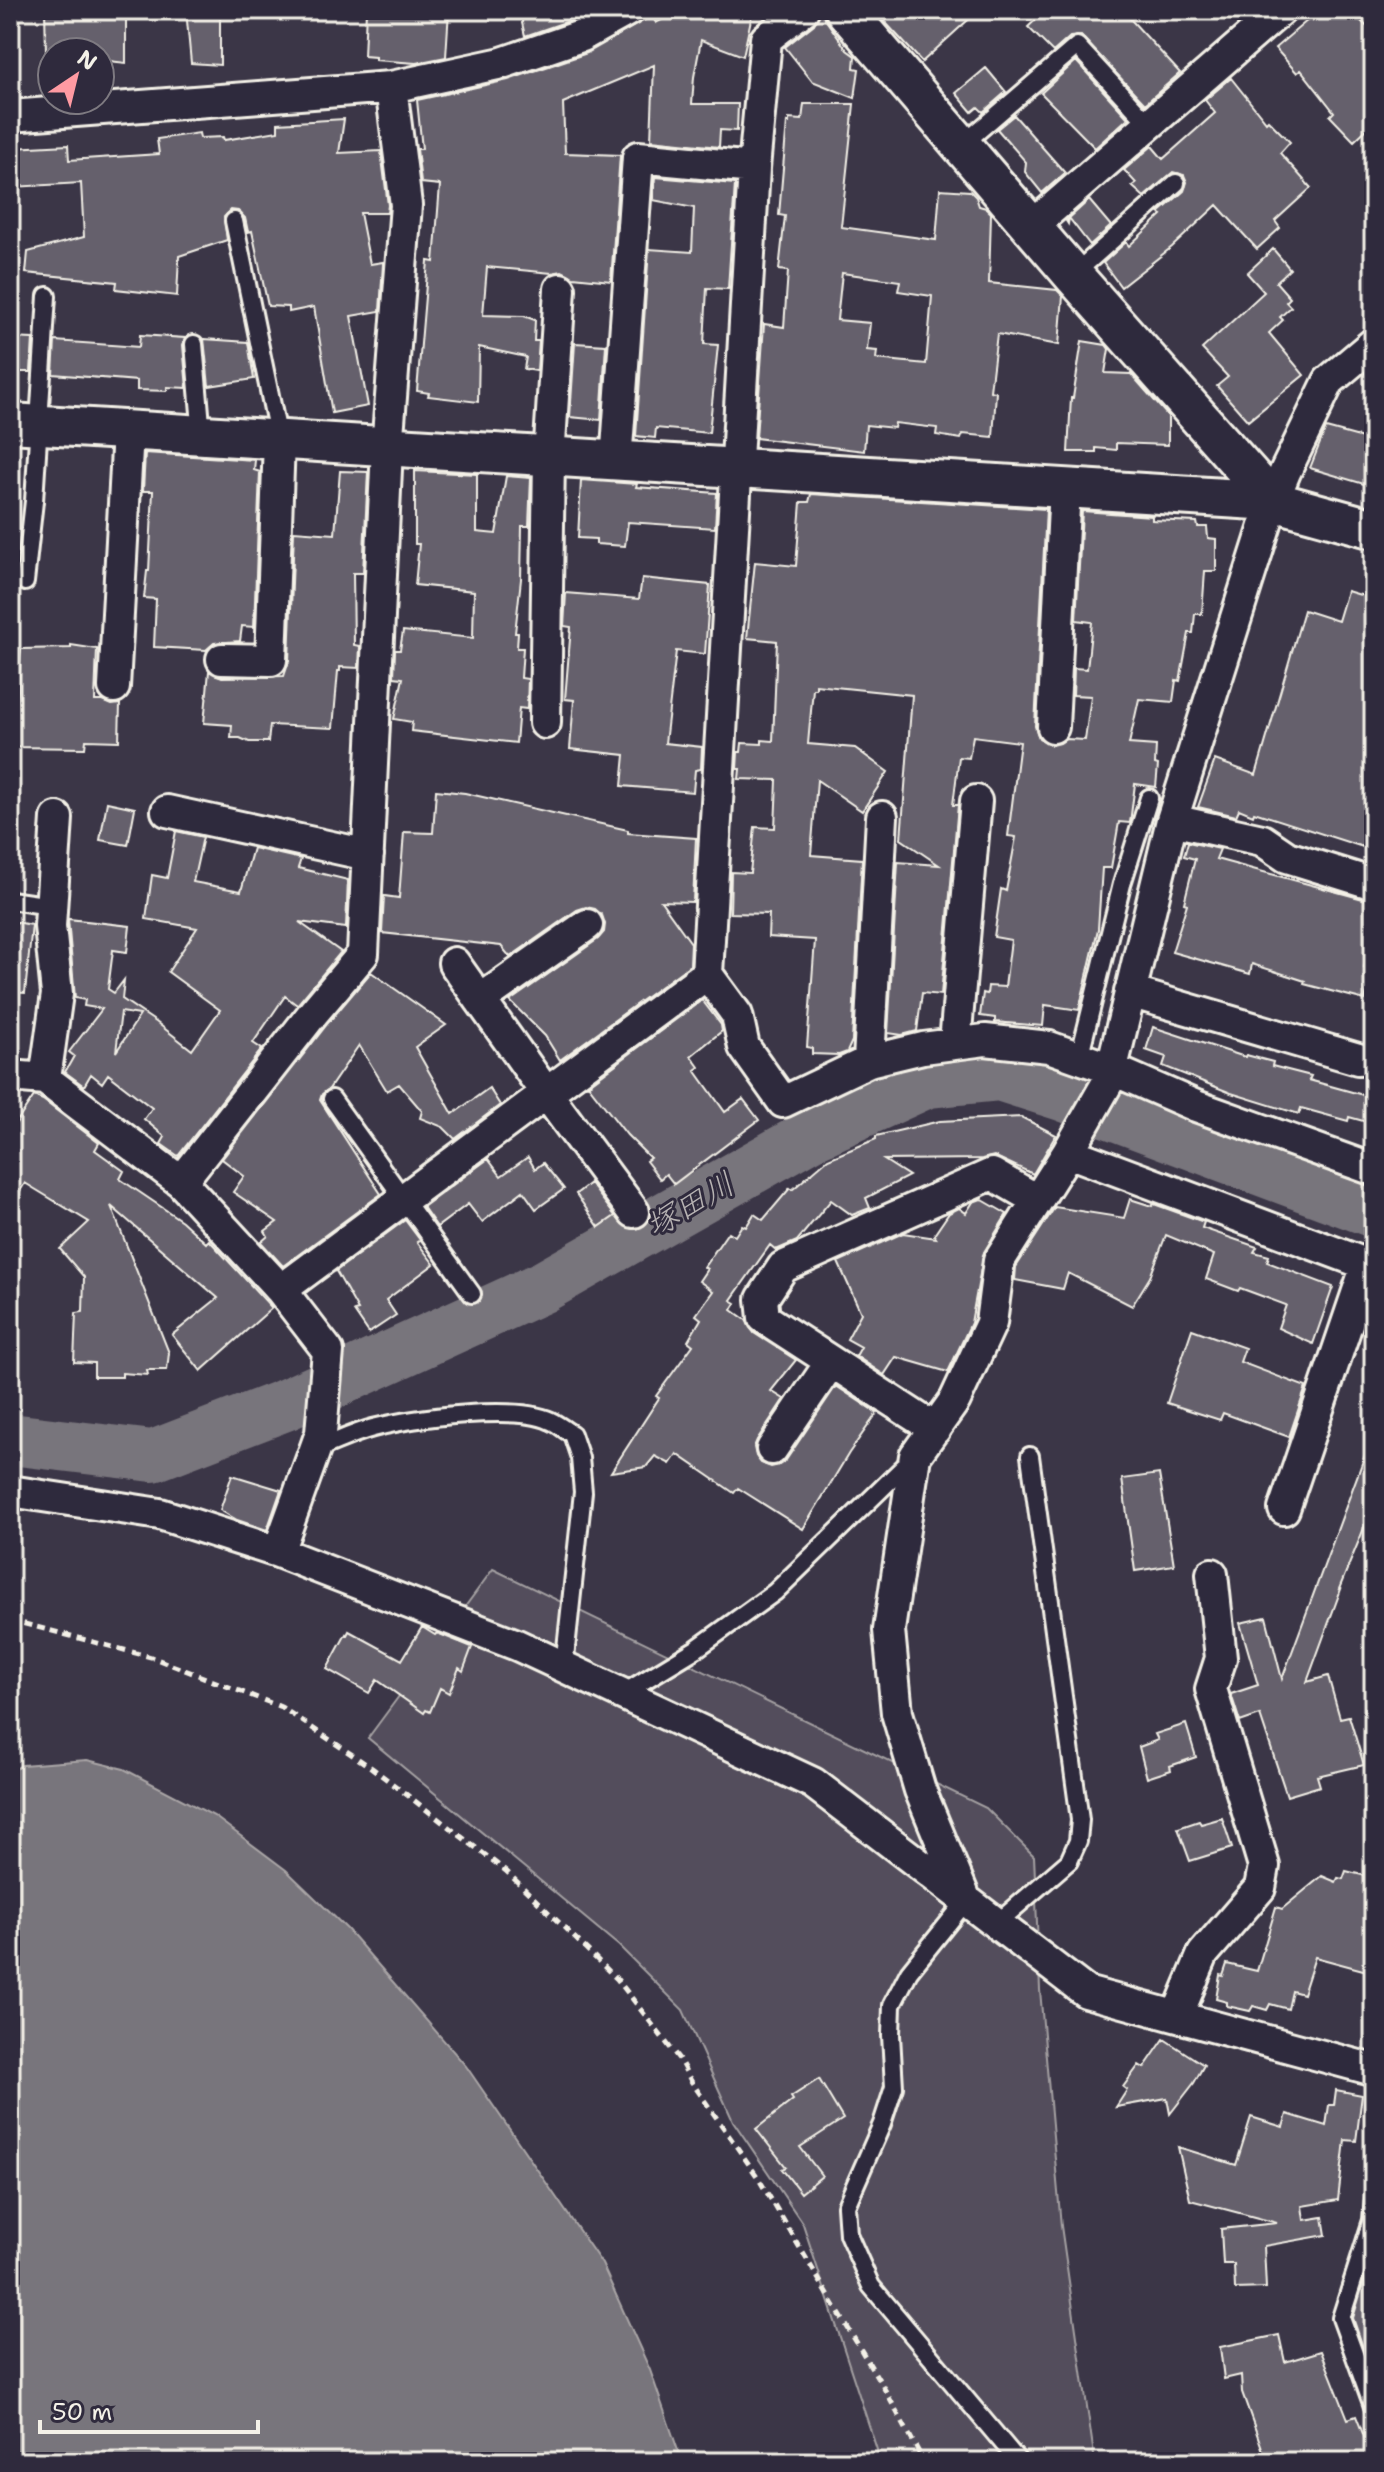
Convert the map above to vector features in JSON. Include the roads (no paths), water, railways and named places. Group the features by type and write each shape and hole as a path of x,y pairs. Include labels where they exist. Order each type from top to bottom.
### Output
{"street":[{"path":"10,116 391,87 502,63 581,36 628,10"},
{"path":"803,10 766,39 754,168 707,974 737,1015 744,1047 783,1102 869,1061 923,1048 985,1040 1049,1047 1110,1074 1374,1170"},
{"path":"845,10 1273,501"},
{"path":"1031,227 1281,10"},
{"path":"181,1182 363,954 387,448 406,205 391,87"},
{"path":"616,462 638,157 754,168"},
{"path":"545,723 549,458 560,289"},
{"path":"966,1901 920,1790 897,1713 889,1630 915,1456 955,1400 991,1323 999,1261 1071,1147 1110,1074 1172,820 1273,501 1329,381 1374,343"},
{"path":"24,424 1273,501 1374,529"},
{"path":"114,687 128,431"},
{"path":"222,659 271,660 279,441"},
{"path":"1053,727 1065,487"},
{"path":"955,1043 976,801"},
{"path":"167,811 368,855"},
{"path":"869,1061 882,817"},
{"path":"45,1079 57,994 50,926 57,818"},
{"path":"1172,820 1262,840 1287,857 1374,884"},
{"path":"480,1000 587,925"},
{"path":"454,963 634,1212"},
{"path":"281,1290 707,974"},
{"path":"1130,992 1358,1059"},
{"path":"10,1076 45,1079 181,1182 281,1290 328,1351 317,1442 278,1552"},
{"path":"1071,1147 1371,1266 1284,1509"},
{"path":"935,1429 764,1318 762,1299 783,1267 992,1174 1037,1200"},
{"path":"772,1449 831,1362"},
{"path":"10,1491 160,1514 278,1552 517,1645 813,1783 1086,1992 1374,2070"},
{"path":"1177,2016 1203,1954 1260,1888 1264,1866 1211,1689 1221,1658 1212,1574"}],"lane":[{"path":"962,145 1077,46 1148,123"},
{"path":"1073,275 1176,183"},
{"path":"234,221 279,441"},
{"path":"25,582 34,501 24,424 47,296"},
{"path":"194,344 202,436"},
{"path":"1079,1058 1122,884 1149,798"},
{"path":"10,900 51,906"},
{"path":"332,1099 472,1294"},
{"path":"317,1442 417,1419 476,1414 524,1414 550,1420 572,1434 580,1458 583,1492 564,1667"},
{"path":"622,1694 696,1649 775,1592 915,1456"},
{"path":"996,1924 1069,1861 1078,1841 1080,1820 1030,1456"},
{"path":"966,1901 909,1972 892,2005 894,2087 882,2124 846,2206 848,2234 871,2286 1019,2462"},
{"path":"1374,2198 1373,2221 1341,2318 1374,2409"}],"waterway":[{"name":"塚田川","path":"10,1439 153,1456 285,1405 543,1287 813,1134 927,1082 999,1075 1062,1095 1374,1212"}]}
